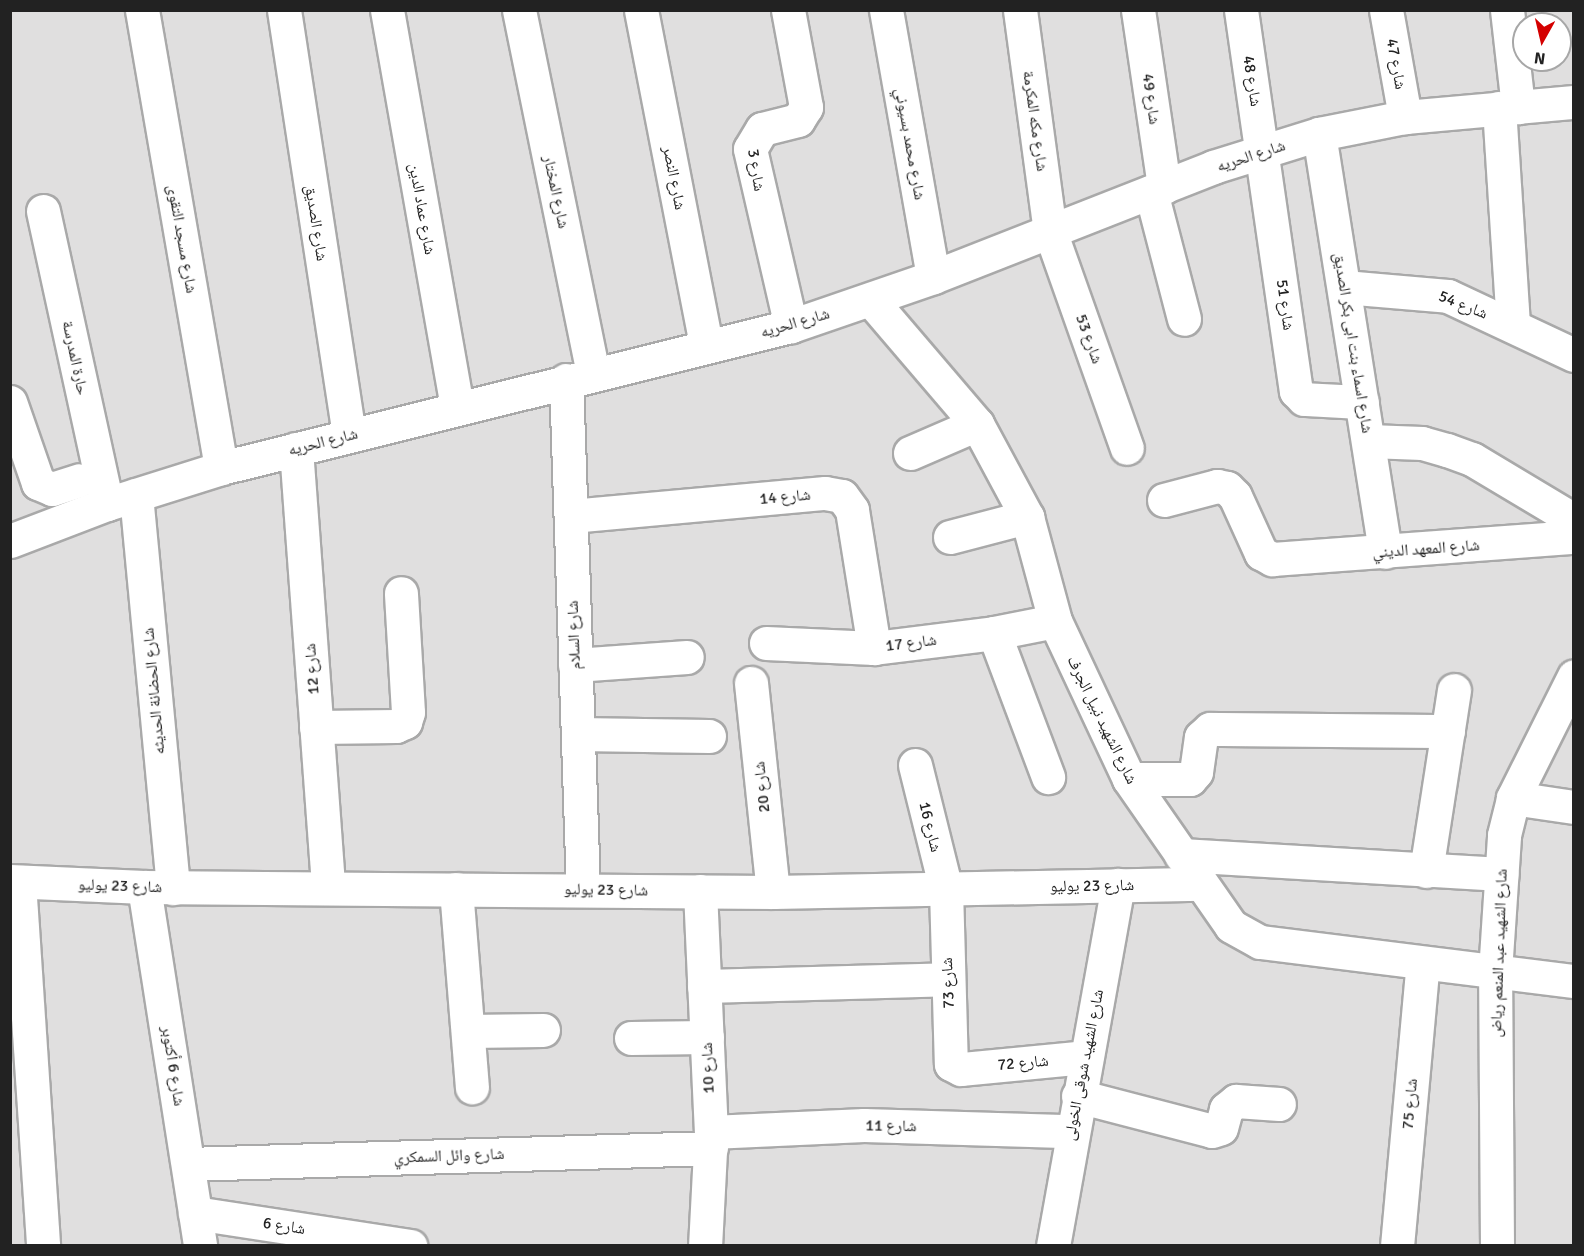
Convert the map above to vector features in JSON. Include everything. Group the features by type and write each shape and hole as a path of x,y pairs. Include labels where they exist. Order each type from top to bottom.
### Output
{"street":[{"name":"شارع مسجد التقوى","path":"142,10 221,468"},
{"name":"شارع الصديق","path":"284,10 349,435"},
{"name":"شارع عماد الدين","path":"387,10 457,408"},
{"name":"شارع المختار","path":"519,10 580,377"},
{"name":"شارع النصر","path":"641,10 706,345"},
{"name":"شارع 3","path":"788,10 806,107 798,120 762,129 750,148 791,326"},
{"name":"شارع محمد بسيوني","path":"886,10 933,277"},
{"name":"شارع مكه المكرمة","path":"1020,10 1050,231"},
{"name":"شارع 49","path":"1138,10 1158,190 1184,319"},
{"name":"شارع 48","path":"1241,10 1263,151"},
{"name":"شارع 47","path":"1386,10 1405,117"},
{"path":"1507,10 1512,326"},
{"name":"شارع الحريه","path":"10,541 121,499 221,468 706,345 791,326 871,300 1263,151 1319,134 1405,117 1574,102"},
{"name":"شارع اسماء بنت ابى بكر الصديق","path":"1319,134 1385,552"},
{"name":"شارع 51","path":"1263,151 1296,391 1304,399 1362,402"},
{"name":"حارة المدرسة","path":"43,211 121,499"},
{"name":"شارع 53","path":"1050,231 1127,448"},
{"name":"شارع 54","path":"1344,287 1438,294 1574,355"},
{"name":"شارع الشهيد نبيل الجرف","path":"871,300 976,424 1027,517 1055,621 1129,779 1231,926 1260,942 1574,981"},
{"name":"شارع السلام","path":"580,377 570,516 583,890"},
{"path":"10,402 34,477 44,487 69,484 67,519"},
{"path":"910,453 976,424"},
{"path":"1369,441 1422,443 1472,459 1574,520"},
{"name":"شارع 12","path":"296,449 328,888"},
{"name":"شارع المعهد الديني","path":"1164,500 1217,486 1227,488 1235,496 1261,553 1279,559 1574,537"},
{"name":"شارع 14","path":"570,516 825,493 842,496 852,510 874,648"},
{"name":"شارع الحضانة الحديثه","path":"121,499 158,887"},
{"path":"950,537 1027,517"},
{"path":"316,727 396,726 405,722 401,593"},
{"name":"شارع 17","path":"766,642 874,648 994,633 1055,621"},
{"path":"994,633 1048,777"},
{"path":"575,665 687,657"},
{"name":"شارع الشهيد عبد المنعم رياض","path":"1497,1245 1495,972 1501,874 1513,798 1574,676"},
{"name":"شارع 20","path":"751,683 772,891"},
{"path":"1426,871 1454,690"},
{"path":"1129,779 1190,779 1196,772 1201,737 1210,729 1448,731"},
{"path":"578,734 709,736"},
{"name":"شارع 16","path":"915,765 946,889"},
{"path":"1513,798 1574,807"},
{"path":"1181,855 1501,874"},
{"path":"15,882 43,1245"},
{"name":"شارع 23 يوليو","path":"15,882 158,887 700,891 1201,884"},
{"name":"شارع الشهيد شوقى الخولى","path":"1053,1245 1071,1131 1118,885"},
{"name":"شارع 6 أكتوبر","path":"158,887 188,1164 200,1245"},
{"path":"456,889 472,1087"},
{"name":"شارع 73","path":"946,889 951,1064 961,1069"},
{"name":"شارع 10","path":"700,891 711,1140 705,1245"},
{"name":"شارع 75","path":"1397,1245 1423,963"},
{"path":"704,986 948,979"},
{"path":"468,1031 543,1030"},
{"path":"631,1038 707,1038"},
{"name":"شارع 72","path":"961,1069 1086,1057"},
{"path":"1078,1096 1212,1131 1221,1128 1226,1109 1236,1101 1279,1104"},
{"name":"شارع 11","path":"711,1140 864,1125 1071,1131"},
{"name":"شارع وائل السمكري","path":"188,1164 711,1140"},
{"name":"شارع 6","path":"195,1213 410,1245"}],"shaded area":[{"path":"11,11 1573,11 1573,1245 11,1245"}]}
